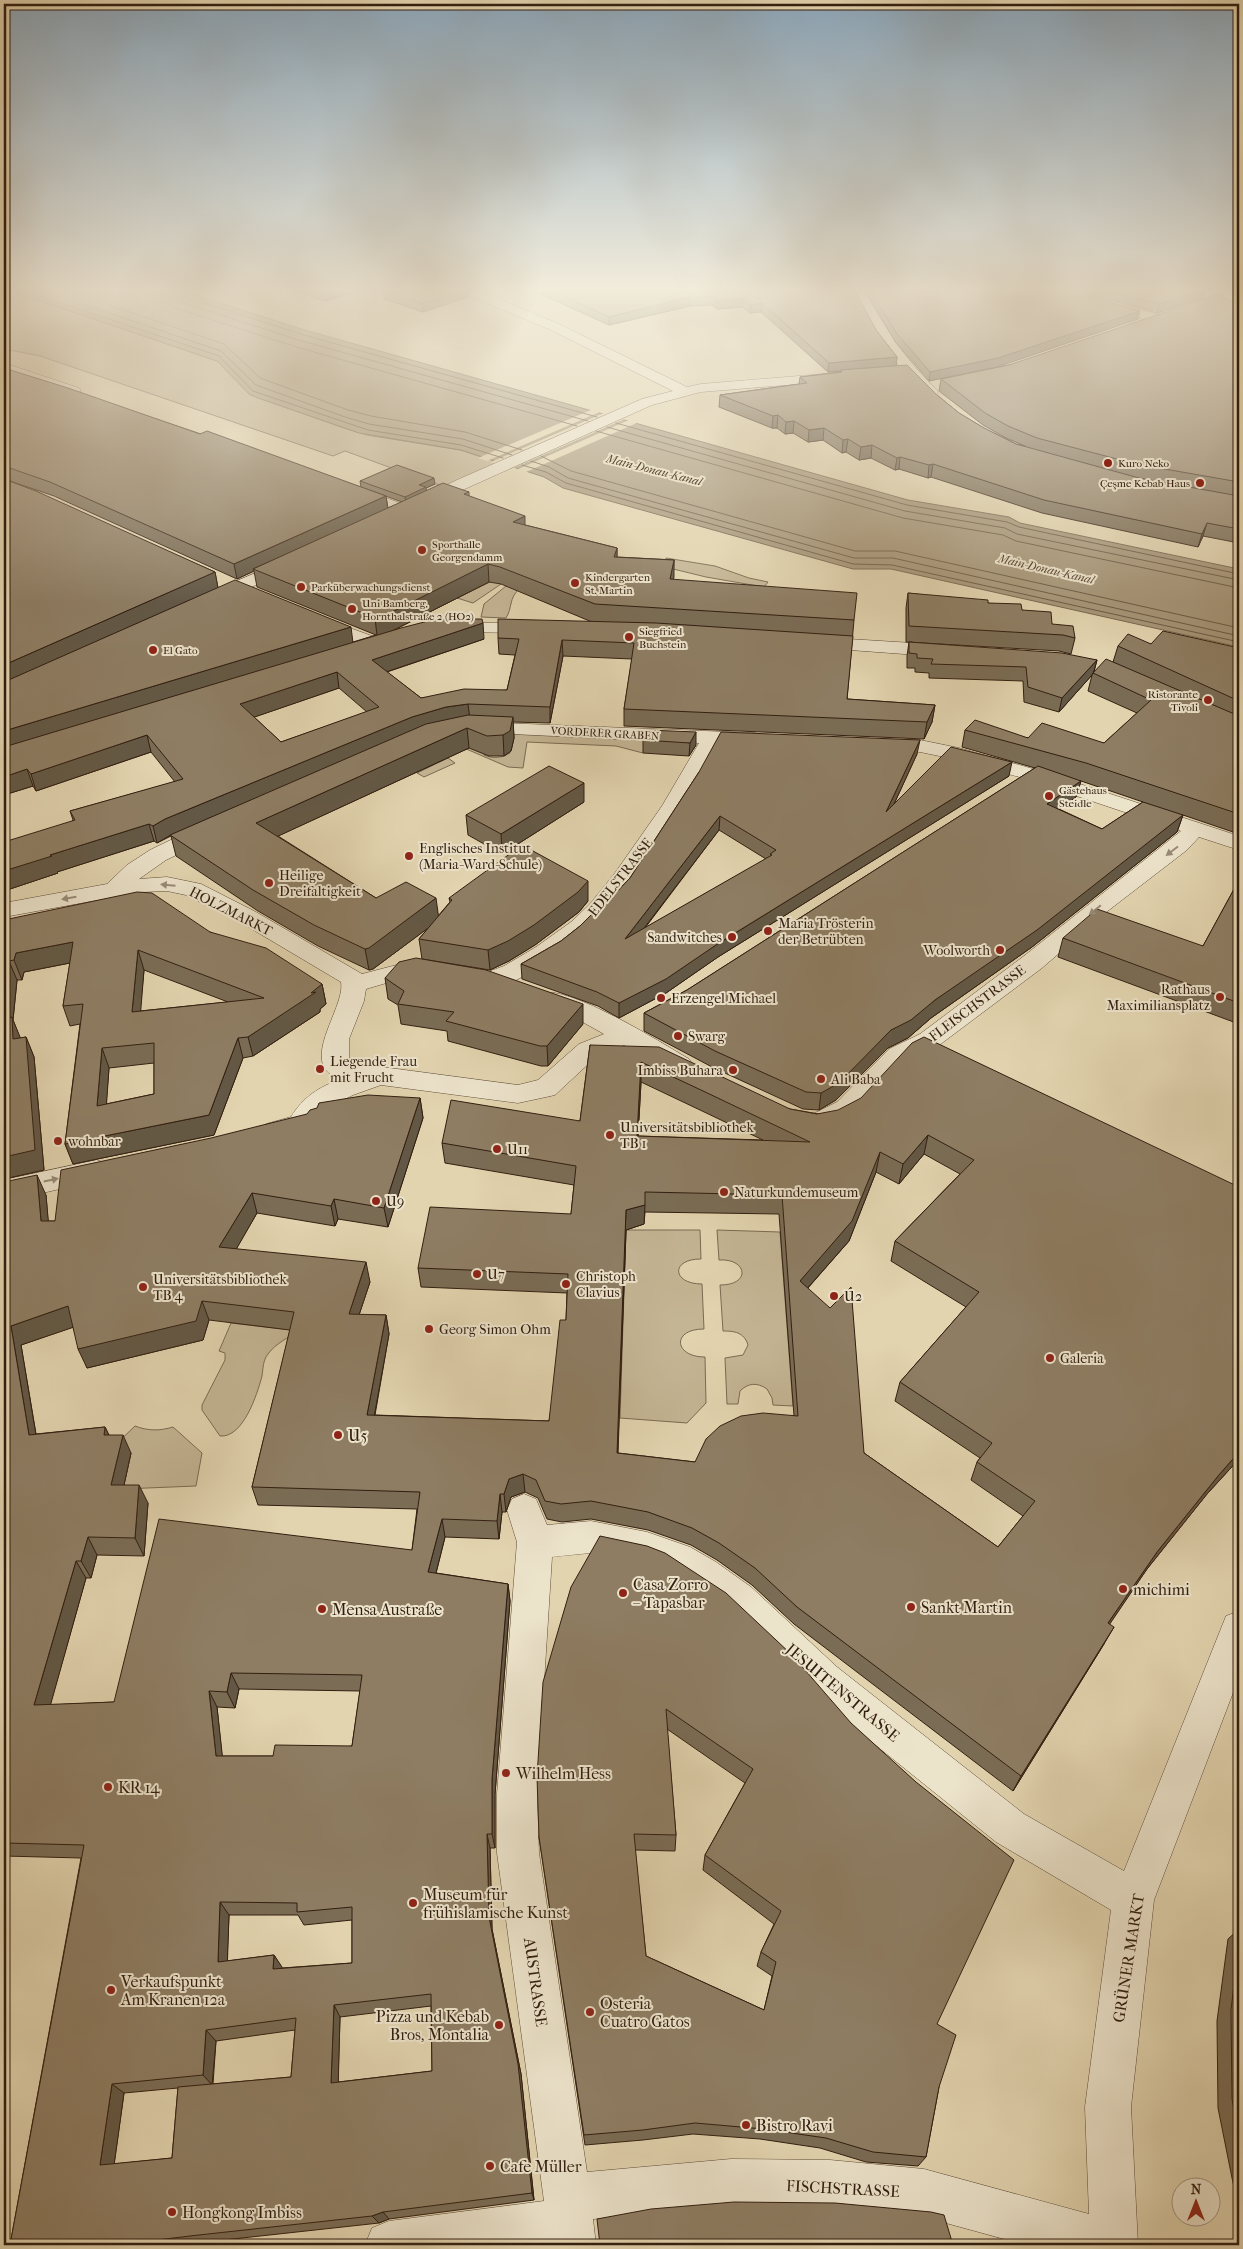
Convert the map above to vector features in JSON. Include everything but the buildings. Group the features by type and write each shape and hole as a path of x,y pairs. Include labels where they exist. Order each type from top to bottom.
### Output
{"street":[{"path":"79,393 88,396"},
{"path":"389,519 462,483 647,402 677,393"},
{"path":"932,393 942,402"},
{"path":"335,484 407,511"},
{"path":"193,607 308,555"},
{"path":"218,578 262,598"},
{"path":"301,614 376,644"},
{"path":"433,629 553,628"},
{"path":"348,652 396,638"},
{"path":"797,642 966,653"},
{"name":"VORDERER GRABEN","path":"455,730 493,728 774,740"},
{"name":"EDELSTRASSE","path":"623,1033 588,1014 523,990 482,979 509,975 524,967 580,927 621,881 657,830 697,770 712,737"},
{"path":"858,744 920,746 952,752 1030,774 1239,843"},
{"path":"1006,789 1030,774"},
{"path":"114,889 126,876 144,862 178,843 224,824"},
{"name":"FLEISCHSTRASSE","path":"798,1120 824,1121 847,1109 898,1055 929,1040 1033,962 1101,905 1179,845 1195,829"},
{"name":"HOLZMARKT","path":"4,910 142,884 167,884 193,889 248,917 346,974 354,984"},
{"path":"446,973 419,968 354,984 354,996 336,1040 336,1063 344,1071 518,1094 546,1088 588,1050 623,1033 646,1018"},
{"path":"623,1033 700,1074"},
{"path":"254,1137 301,1125 309,1109 325,1096 380,1076"},
{"path":"4,1192 124,1165"},
{"name":"JESUITENSTRASSE","path":"529,1526 647,1548 676,1559 702,1574 738,1599 824,1680 1010,1828 1134,1900"},
{"name":"AUSTRASSE","path":"529,1526 534,1572 520,1744 518,1853 570,2222"},
{"name":"GRÜNER MARKT","path":"1113,2245 1108,2107 1134,1900 1239,1629"},
{"name":"FISCHSTRASSE","path":"389,2245 570,2222 731,2183 840,2185 924,2193 1113,2245"}],"shaded area":[{"path":"148,393 249,393 367,435 460,450 507,465 462,486 435,484 345,451 333,456"},
{"path":"666,558 715,566 749,578 768,582 764,587 706,577 661,566"},
{"path":"492,581 501,584 473,603 457,598"},
{"path":"506,586 520,588 512,599 506,618 481,617 484,604"},
{"path":"503,732 648,740 643,753 616,746 527,742 523,768 508,767 464,748 484,744 484,755 491,757 504,756 510,753"},
{"path":"448,758 455,763 424,777 417,773"},
{"path":"626,1230 700,1230 701,1259 684,1263 680,1267 679,1272 680,1276 685,1280 702,1284 704,1329 686,1333 680,1343 687,1353 705,1357 706,1403 687,1423 620,1418"},
{"path":"717,1230 780,1232 793,1406 773,1405 772,1398 767,1389 756,1384 746,1386 740,1391 738,1404 727,1404 725,1358 743,1355 748,1345 741,1335 735,1332 723,1331 720,1285 737,1281 741,1277 742,1272 735,1263 728,1260 719,1260"},
{"path":"231,1323 299,1331 278,1344 266,1356 257,1394 248,1414 236,1430 228,1435 220,1436 202,1410 202,1405 225,1360 225,1353 219,1351"},
{"path":"135,1426 154,1430 173,1427 202,1453 196,1486 123,1489 131,1453 114,1446"}],"water":[{"name":"Main-Donau-Kanal","path":"528,393 908,500 1009,517 1020,523 1239,569 1239,647 891,569 853,569 563,488 544,477 461,450 359,433 249,394"}],"pier":[{"path":"593,409 602,411 487,461 478,458"},
{"path":"606,412 627,418 512,469 491,462"},
{"path":"631,419 639,422 524,473 516,470"}],"place":[{"name":"Kuro Neko","path":"1108,463"},
{"name":"Çeşme Kebab Haus","path":"1200,483"},
{"name":"Sporthalle Georgendamm","path":"422,550"},
{"name":"Kindergarten St. Martin","path":"575,583"},
{"name":"Parküberwachungsdienst","path":"301,587"},
{"name":"Uni Bamberg, Hornthalstraße 2 (HO2)","path":"352,609"},
{"name":"Siegfried Buchstein","path":"629,637"},
{"name":"El Gato","path":"153,650"},
{"name":"Ristorante Tivoli","path":"1208,700"},
{"name":"Gästehaus Steidle","path":"1049,796"},
{"name":"Englisches Institut (Maria-Ward-Schule)","path":"409,856"},
{"name":"Heilige Dreifaltigkeit","path":"269,883"},
{"name":"Maria Trösterin der Betrübten","path":"768,931"},
{"name":"Sandwitches","path":"732,937"},
{"name":"Woolworth","path":"1000,950"},
{"name":"Rathaus Maximiliansplatz","path":"1220,997"},
{"name":"Erzengel Michael","path":"661,998"},
{"name":"Swarg","path":"678,1036"},
{"name":"Liegende Frau mit Frucht","path":"320,1069"},
{"name":"Imbiss Buhara","path":"733,1070"},
{"name":"Ali Baba","path":"821,1079"},
{"name":"Universitätsbibliothek TB 1","path":"610,1135"},
{"name":"wohnbar","path":"58,1141"},
{"name":"U11","path":"497,1149"},
{"name":"Naturkundemuseum","path":"724,1192"},
{"name":"U9","path":"376,1201"},
{"name":"U7","path":"477,1274"},
{"name":"Christoph Clavius","path":"566,1284"},
{"name":"Universitätsbibliothek TB 4","path":"143,1287"},
{"name":"U2","path":"834,1296"},
{"name":"Georg Simon Ohm","path":"429,1329"},
{"name":"Galeria","path":"1050,1358"},
{"name":"U5","path":"338,1435"},
{"name":"michimi","path":"1123,1589"},
{"name":"Casa Zorro – Tapasbar","path":"623,1593"},
{"name":"Sankt Martin","path":"911,1607"},
{"name":"Mensa Austraße","path":"322,1609"},
{"name":"Wilhelm Hess","path":"506,1773"},
{"name":"KR 14","path":"108,1787"},
{"name":"Museum für frühislamische Kunst","path":"413,1903"},
{"name":"Verkaufspunkt Am Kranen 12a","path":"111,1990"},
{"name":"Osteria Cuatro Gatos","path":"590,2012"},
{"name":"Pizza und Kebab Bros, Montalia","path":"499,2025"},
{"name":"Bistro Ravi","path":"746,2125"},
{"name":"Cafe Müller","path":"490,2166"},
{"name":"Hongkong Imbiss","path":"172,2212"}]}
